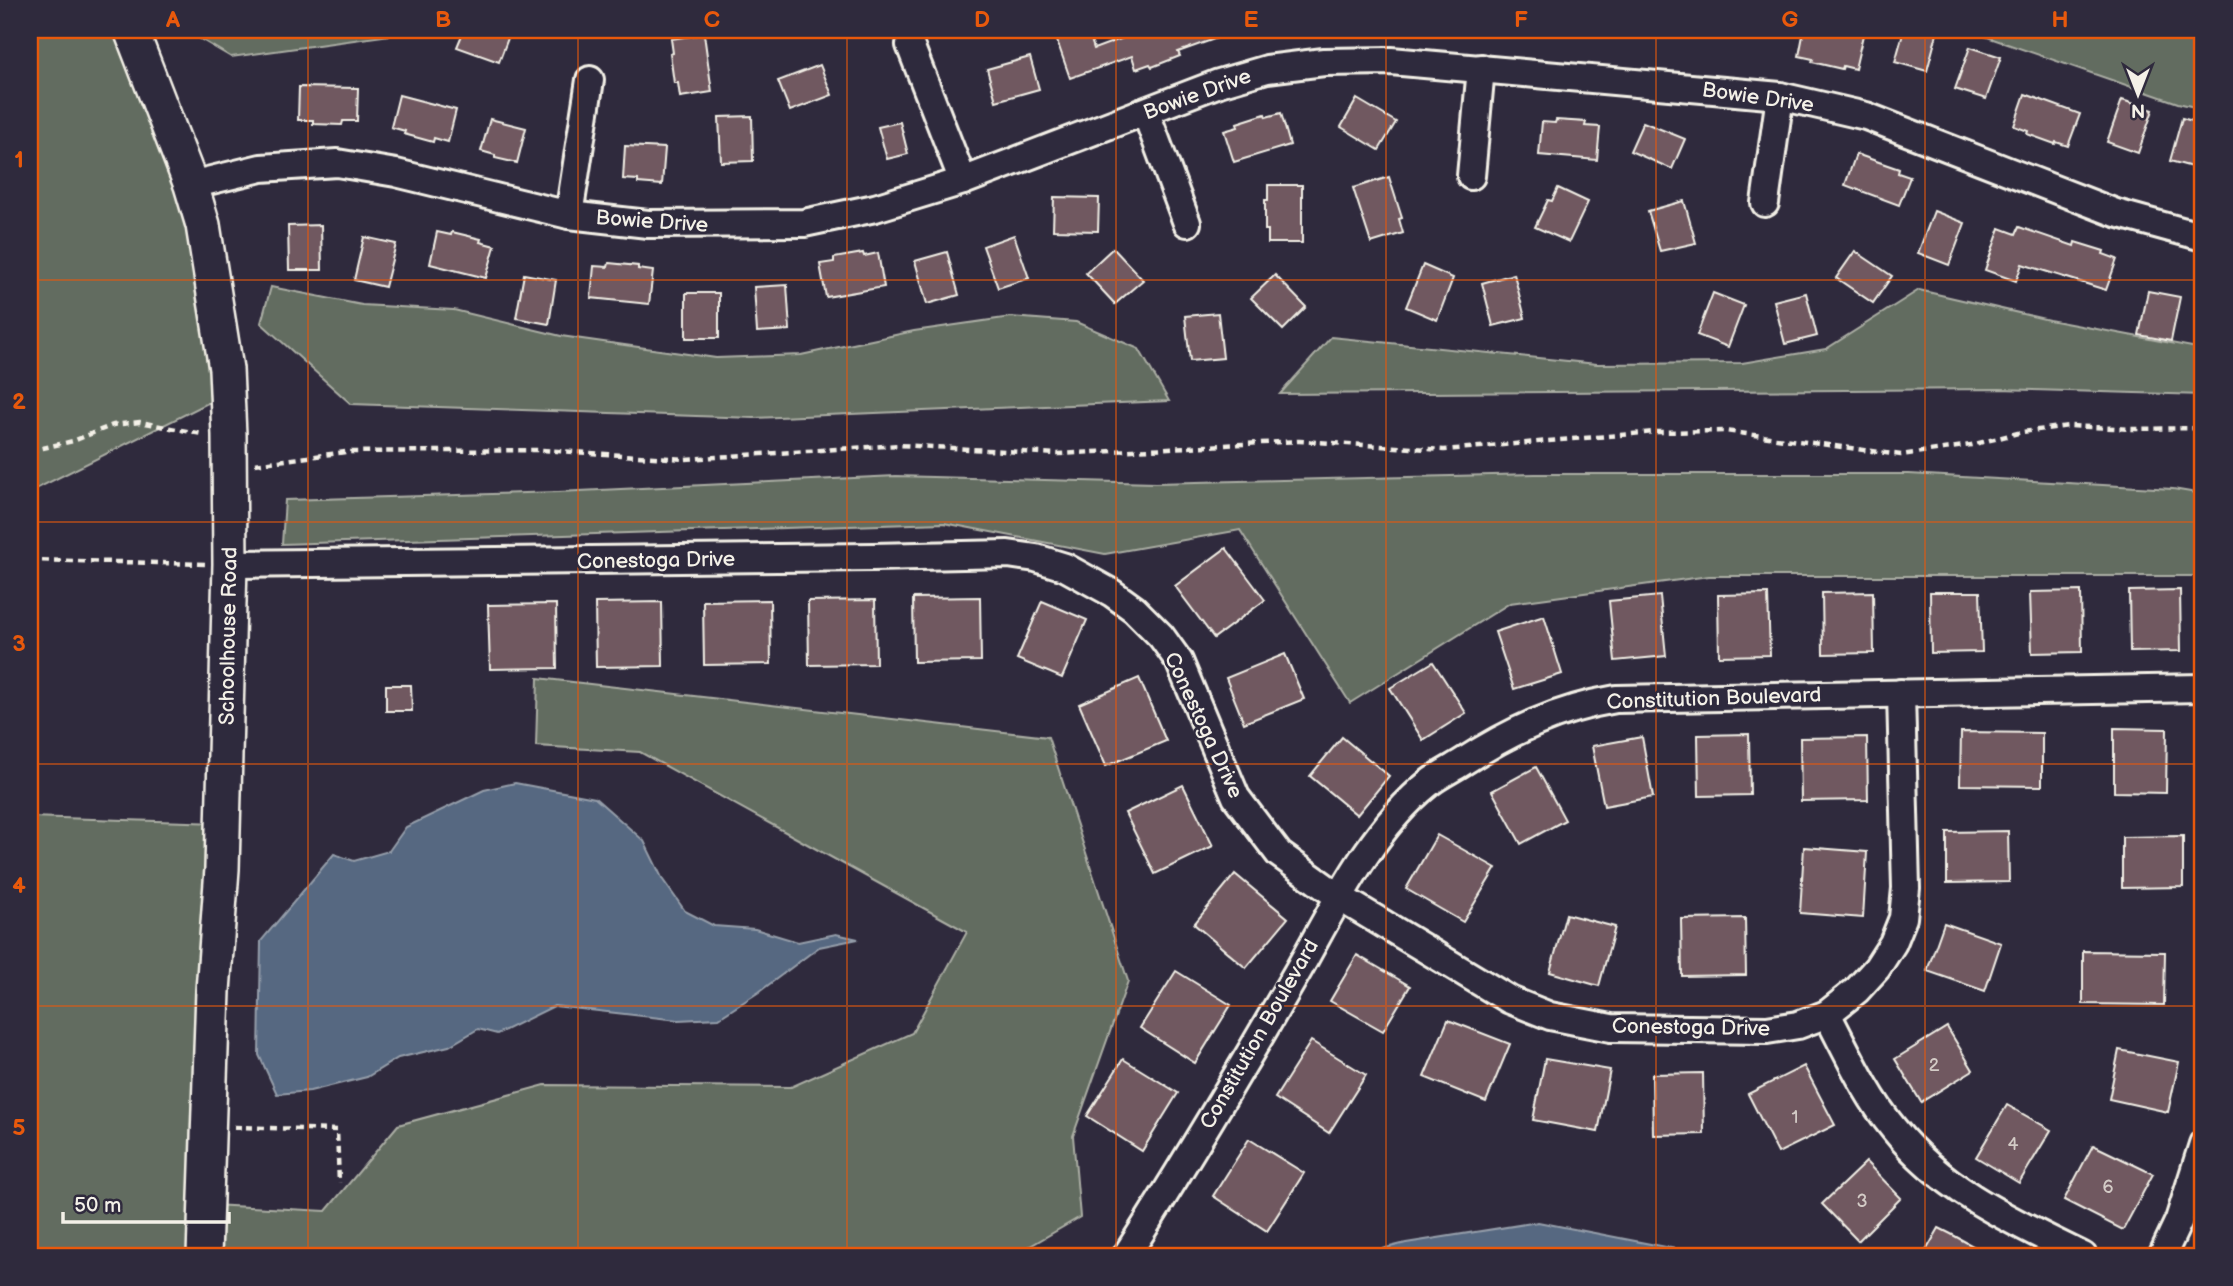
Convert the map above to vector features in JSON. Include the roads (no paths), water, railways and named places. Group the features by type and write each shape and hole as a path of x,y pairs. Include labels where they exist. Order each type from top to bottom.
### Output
{"street":[{"name":"Schoolhouse Road","path":"131,30 191,185 202,225 226,369 230,564 222,869 213,991 204,1256"},
{"path":"910,46 962,181"},
{"name":"Bowie Drive","path":"191,185 261,168 337,163 396,173 569,215 648,224 804,223 875,208 962,181 1219,83 1267,69 1324,62 1391,61 1780,96 1866,116 2116,213 2203,237"},
{"path":"1471,176 1481,68"},
{"path":"569,215 590,80"},
{"path":"1765,203 1780,96"},
{"path":"1146,113 1188,223"},
{"name":"Conestoga Drive","path":"230,564 1008,554 1037,558 1065,567 1112,593 1134,609 1161,636 1183,671 1236,797 1279,854 1339,897 1510,1000 1550,1016 1611,1028 1768,1030 1798,1025 1827,1014 1857,990 1877,968 1893,943 1903,918 1906,888 1901,693"},
{"name":"Constitution Boulevard","path":"1126,1256 1339,897 1382,832 1429,783 1486,747 1548,716 1583,705 1616,699 2203,688"},
{"path":"1827,1014 1860,1076 1893,1128 1921,1159 1956,1188 1979,1202 2083,1256"},
{"path":"2162,1256 2179,1220 2203,1144"}],"water":[{"path":"515,783 595,798 644,841 663,880 685,911 714,926 755,929 798,942 836,934 858,939 819,947 719,1018 678,1020 554,1006 497,1034 478,1029 449,1046 398,1058 367,1077 310,1091 277,1094 259,1055 261,941 334,854 354,861 389,851 406,827 484,790"},
{"path":"1538,1222 1676,1249 1688,1256 1353,1256 1406,1243"}]}
